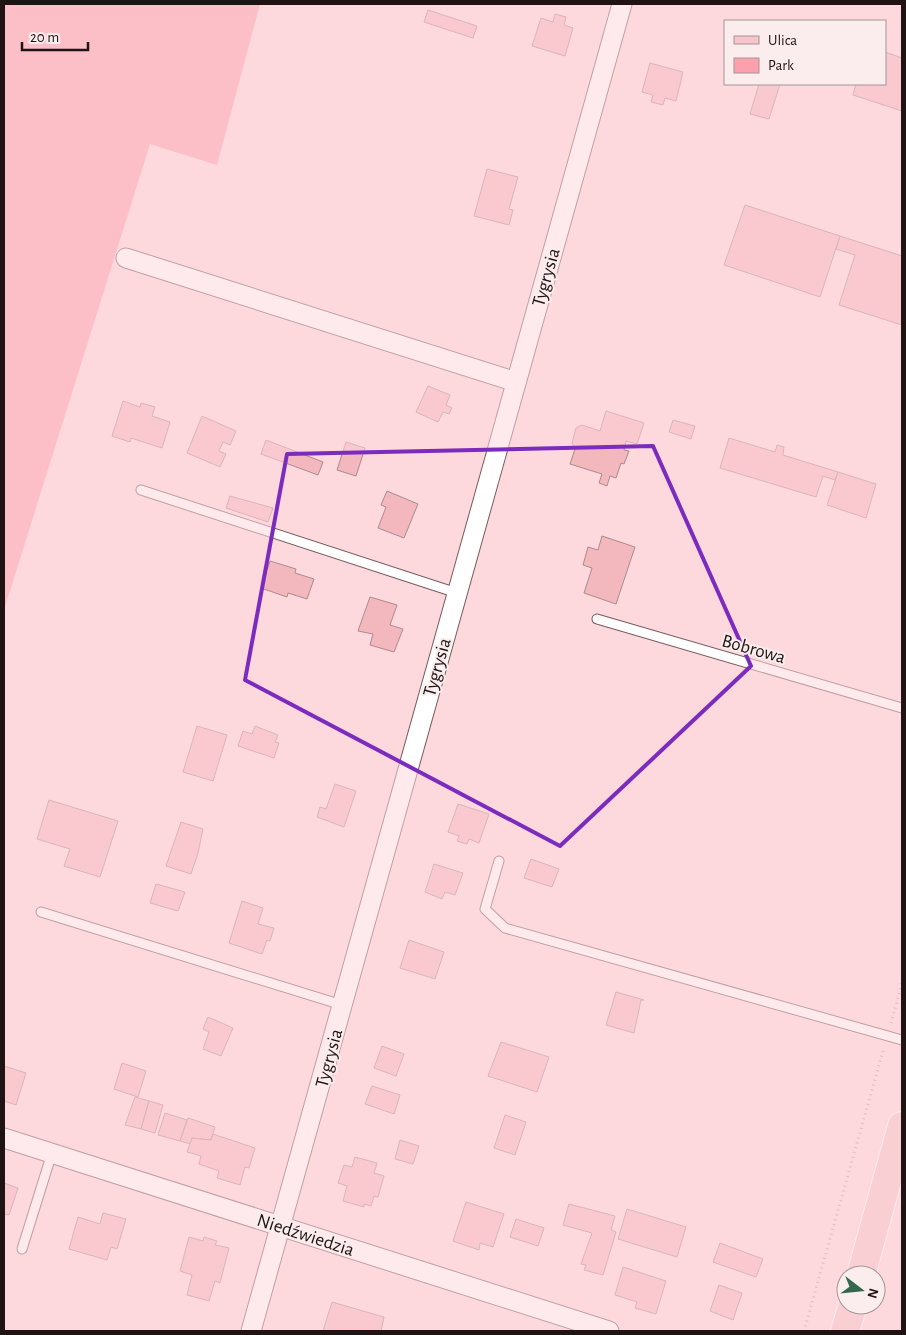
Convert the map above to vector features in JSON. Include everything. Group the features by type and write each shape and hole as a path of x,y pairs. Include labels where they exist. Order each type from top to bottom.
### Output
{"main road":[{"path":"864,1265 902,1126"},
{"path":"845,1331 850,1315"}],"street":[{"name":"Tygrysia","path":"251,1331 622,4"},
{"path":"126,258 516,382"},
{"name":"Niedźwiedzia","path":"4,1138 609,1331"}],"lane":[{"path":"141,490 457,593"},
{"name":"Bobrowa","path":"596,619 902,708"},
{"path":"499,861 486,909 505,928 902,1040"},
{"path":"41,912 342,1005"},
{"path":"22,1249 52,1153"}],"path":[{"path":"804,1331 902,982"}],"highlighted area":[{"path":"653,446 751,666 560,846 245,680 287,454"}],"green space":[{"path":"4,4 260,4 217,165 150,144 4,610"}],"building":[{"path":"428,10 477,26 473,38 424,22"},
{"path":"555,14 566,17 564,25 573,28 565,56 532,46 541,18 553,22"},
{"path":"886,52 902,58 902,111 853,95 856,85 886,85"},
{"path":"650,63 683,72 676,101 665,98 663,105 651,102 653,95 642,92"},
{"path":"759,85 780,85 769,119 750,114"},
{"path":"487,169 518,177 509,209 513,210 509,225 474,216"},
{"path":"745,205 840,236 820,297 724,265"},
{"path":"840,236 902,256 902,325 839,305 855,255 836,249"},
{"path":"428,386 450,395 446,405 452,408 449,414 443,412 438,422 416,412"},
{"path":"123,401 140,407 141,403 155,407 152,416 170,422 162,448 131,438 130,442 112,436"},
{"path":"606,411 644,423 637,444 626,441 624,450 629,451 624,464 621,463 616,478 610,476 607,486 599,483 602,474 570,464 575,449 572,443 576,428 582,425 600,431"},
{"path":"202,416 236,431 230,445 223,442 219,451 226,454 220,467 187,453"},
{"path":"673,420 695,426 691,439 669,432"},
{"path":"729,438 775,452 777,445 784,447 783,455 838,472 835,480 823,476 816,497 720,468"},
{"path":"266,440 323,462 318,475 261,454"},
{"path":"346,442 365,448 356,476 337,470"},
{"path":"838,472 876,484 866,518 827,505"},
{"path":"387,491 418,504 404,538 378,528 386,507 381,505"},
{"path":"230,496 273,508 268,522 226,508"},
{"path":"602,536 635,547 616,604 584,593 592,568 583,565 588,547 598,550"},
{"path":"270,561 296,569 295,573 314,579 307,599 288,593 287,597 261,588 264,571 267,570"},
{"path":"370,597 397,605 390,625 403,629 394,652 370,645 373,634 358,631"},
{"path":"197,726 227,735 213,781 183,772"},
{"path":"255,726 278,735 275,742 279,743 274,758 238,746 243,731 252,734"},
{"path":"335,784 356,791 344,827 317,817 320,807 326,809"},
{"path":"49,800 118,821 100,877 64,866 70,849 37,839"},
{"path":"458,804 489,814 479,843 469,839 467,844 457,841 459,836 448,832"},
{"path":"181,822 203,829 191,874 166,866"},
{"path":"531,859 559,869 552,887 524,878"},
{"path":"434,864 463,873 455,895 445,892 442,899 425,892"},
{"path":"156,884 185,892 178,911 150,903"},
{"path":"242,901 263,908 258,924 274,928 270,941 267,940 262,954 229,943"},
{"path":"409,940 444,952 435,979 400,968"},
{"path":"616,992 644,1000 641,1000 634,1033 606,1025"},
{"path":"208,1017 233,1028 221,1056 203,1049 209,1032 203,1029"},
{"path":"501,1042 549,1057 537,1092 488,1076"},
{"path":"382,1046 404,1054 396,1076 374,1068"},
{"path":"122,1063 146,1071 138,1097 114,1089"},
{"path":"4,1066 26,1073 16,1105 4,1101"},
{"path":"372,1086 400,1095 394,1114 365,1104"},
{"path":"135,1097 149,1101 141,1129 125,1125"},
{"path":"149,1101 163,1105 155,1133 141,1129"},
{"path":"165,1113 187,1120 180,1141 158,1135"},
{"path":"505,1115 526,1122 515,1155 494,1148"},
{"path":"188,1118 215,1127 211,1140 192,1138 191,1144 180,1141"},
{"path":"213,1134 255,1148 249,1168 245,1167 240,1185 217,1178 219,1171 199,1164 201,1156 187,1152 192,1138 211,1140"},
{"path":"400,1140 419,1146 413,1164 395,1159"},
{"path":"355,1157 377,1163 374,1173 384,1176 378,1197 374,1196 371,1206 364,1204 364,1207 343,1201 347,1186 338,1183 344,1165 352,1167"},
{"path":"4,1183 18,1188 9,1215 4,1214"},
{"path":"466,1202 504,1214 493,1247 480,1243 479,1250 453,1241"},
{"path":"569,1204 615,1216 611,1230 616,1232 603,1275 584,1270 586,1265 581,1264 592,1233 563,1225"},
{"path":"627,1209 686,1227 677,1257 618,1239"},
{"path":"103,1213 126,1219 117,1249 111,1247 107,1260 69,1249 78,1217 100,1224"},
{"path":"516,1219 544,1228 538,1246 510,1237"},
{"path":"189,1237 203,1241 204,1237 217,1241 215,1245 229,1248 220,1283 215,1281 209,1301 187,1295 192,1275 180,1271"},
{"path":"720,1243 763,1259 756,1277 713,1262"},
{"path":"623,1267 666,1281 656,1314 635,1308 637,1302 615,1295"},
{"path":"719,1285 742,1293 733,1320 710,1311"},
{"path":"332,1302 384,1317 381,1331 323,1331"}]}
